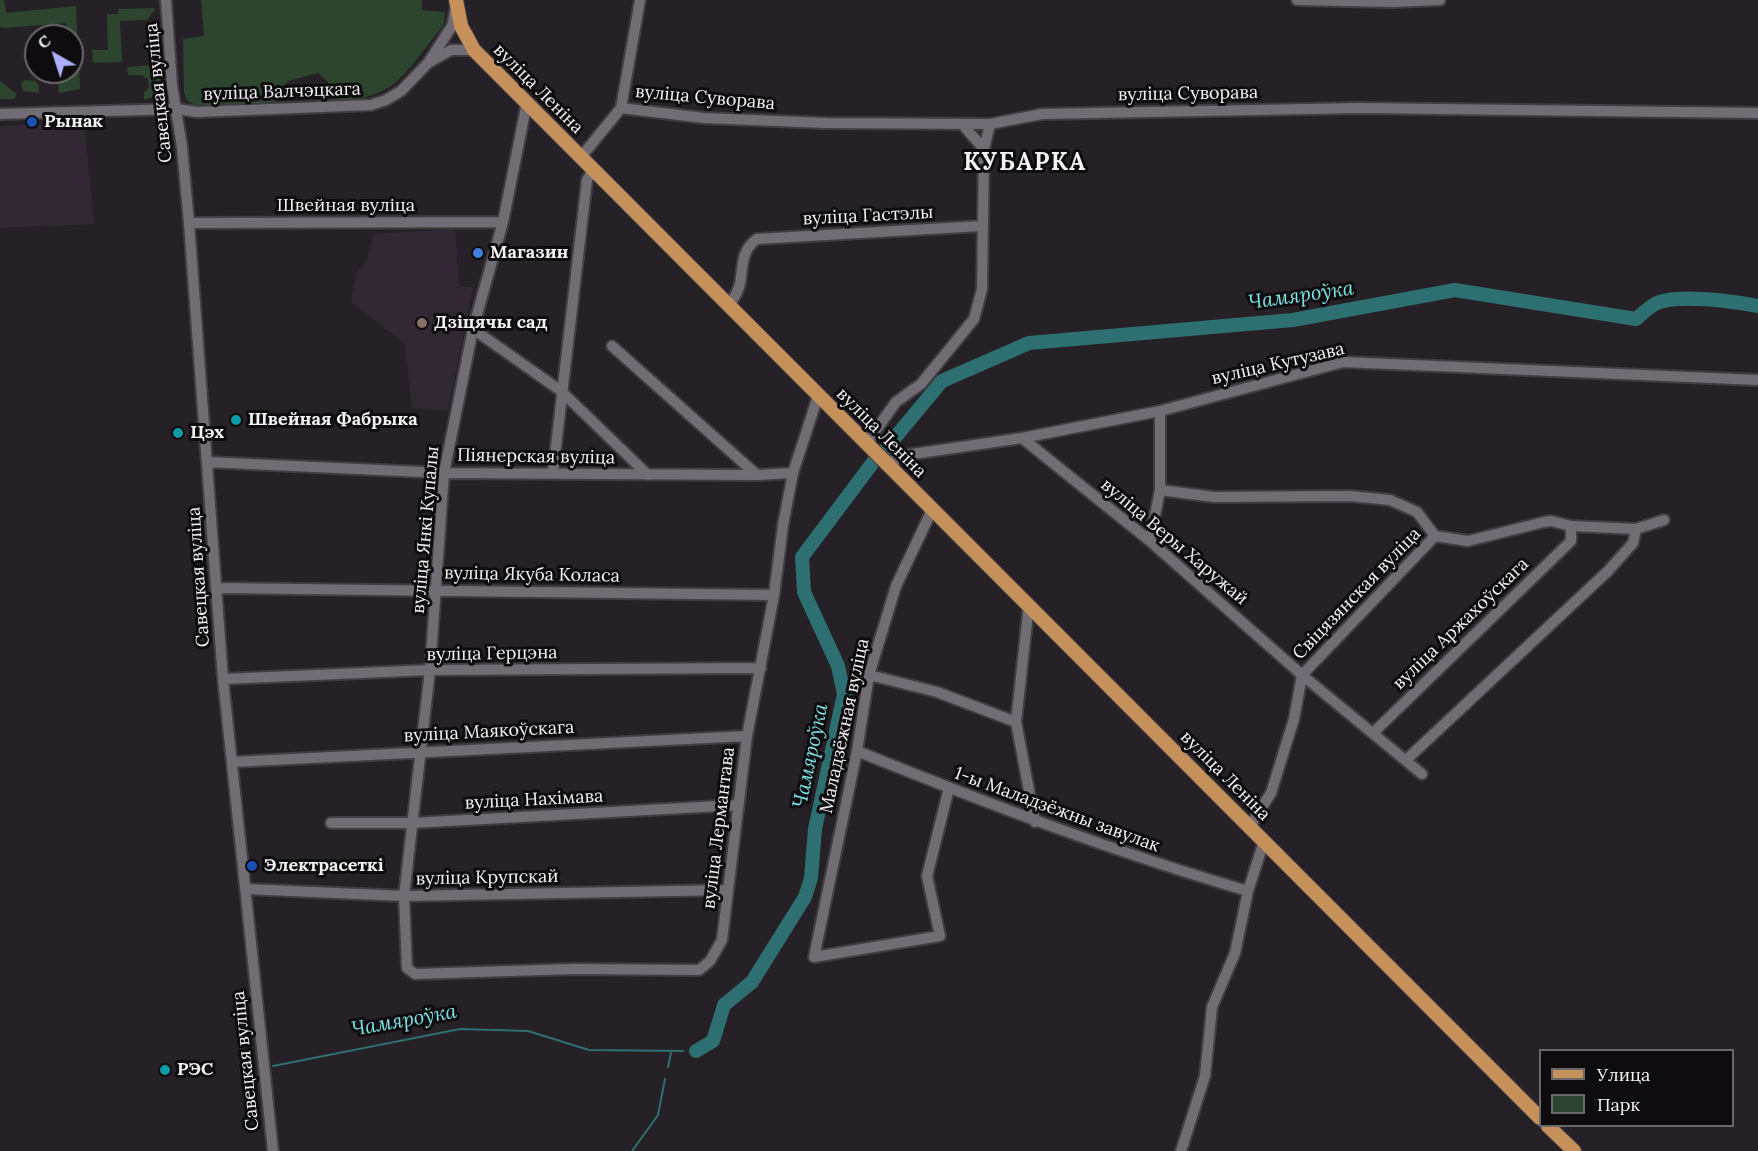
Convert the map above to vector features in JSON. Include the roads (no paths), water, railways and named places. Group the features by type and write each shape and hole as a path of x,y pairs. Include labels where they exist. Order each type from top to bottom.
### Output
{"main road":[{"name":"вуліца Леніна","path":"456,2 461,26 474,50 1539,1117"},
{"path":"1550,1127 1574,1151"}],"street":[{"name":"Савецкая вуліца","path":"166,0 189,223 223,679 273,1151"},
{"path":"581,158 621,108 640,0"},
{"path":"1297,0 1392,2 1440,0"},
{"path":"428,63 452,26 456,2"},
{"name":"вуліца Валчэцкага","path":"0,114 177,109 197,112 371,105 386,100 401,91 428,63 451,50 474,50"},
{"name":"вуліца Янкі Купалы","path":"407,968 404,896 430,670 444,473 473,329 503,222 527,102"},
{"name":"вуліца Суворава","path":"621,108 704,118 826,123 962,124 990,124 1042,114 1348,108 1758,113"},
{"path":"962,124 984,150"},
{"path":"866,444 896,402 921,384 974,319 982,289 981,226 984,150 990,124"},
{"path":"553,472 588,180 593,170"},
{"name":"Швейная вуліца","path":"189,223 503,222"},
{"name":"вуліца Гастэлы","path":"729,306 739,286 745,253 749,244 757,239 981,226"},
{"path":"473,329 561,391 648,475"},
{"path":"612,346 757,476"},
{"name":"вуліца Кутузава","path":"885,464 906,455 1022,438 1160,411 1343,362 1758,380"},
{"name":"вуліца Лермантава","path":"407,968 415,974 573,969 699,970 710,961 722,940 747,736 774,596 793,473 818,396"},
{"path":"1150,541 1160,490 1160,411"},
{"name":"вуліца Веры Харужай","path":"1022,438 1150,541 1302,675 1374,732 1422,774"},
{"name":"Піянерская вуліца","path":"207,462 444,473 553,472 757,476 793,473"},
{"path":"1160,490 1214,496 1350,496 1390,500 1417,512 1436,536 1468,542 1544,522 1571,526 1636,529 1664,520"},
{"name":"Маладзёжная вуліца","path":"932,510 896,586 869,675 857,751 814,957 940,936 927,876 949,788"},
{"name":"вуліца Аржахоўскага","path":"1374,732 1571,541 1571,526"},
{"path":"1406,760 1608,571 1633,543 1636,529"},
{"name":"Свіцязянская вуліца","path":"1302,675 1436,536"},
{"name":"вуліца Якуба Коласа","path":"218,588 774,596"},
{"path":"1029,604 1016,722 1035,822"},
{"name":"вуліца Герцэна","path":"223,679 430,670 761,668"},
{"path":"869,675 937,692 1016,722"},
{"path":"1250,826 1271,793 1294,719 1302,675"},
{"name":"вуліца Маякоўскага","path":"232,762 747,736"},
{"name":"1-ы Маладзёжны завулак","path":"857,751 1035,822 1141,860 1248,891"},
{"name":"вуліца Нахімава","path":"331,823 412,823 738,805"},
{"path":"1181,1151 1205,1076 1212,1007 1235,953 1248,891 1264,841"},
{"name":"вуліца Крупскай","path":"246,889 404,896 728,890"}],"waterway":[{"name":"Чамяроўка","path":"883,452 942,381 1029,343 1293,320 1455,290 1636,319 1655,304 1677,299 1706,299 1758,306"},
{"name":"Чамяроўка","path":"696,1051 713,1041 724,1005 752,982 805,897 811,878 815,829 844,694 838,666 804,592 802,557 874,461"},
{"name":"Чамяроўка","path":"236,1004 238,1027"},
{"name":"Чамяроўка","path":"273,1066 460,1029 528,1031 589,1050 683,1051"},
{"name":"Чамяроўка","path":"239,1040 243,1058 251,1069"},
{"path":"668,1067 671,1053"},
{"path":"632,1151 658,1115 665,1079"}],"place":[{"name":"Рынак","path":"32,122"},
{"name":"Магазин","path":"478,253"},
{"name":"Дзіцячы сад","path":"422,323"},
{"name":"Швейная Фабрыка","path":"236,420"},
{"name":"Цэх","path":"178,433"},
{"name":"Электрасеткі","path":"252,866"},
{"name":"РЭС","path":"165,1070"}],"district":[{"name":"КУБАРКА","path":"1025,163"}]}
